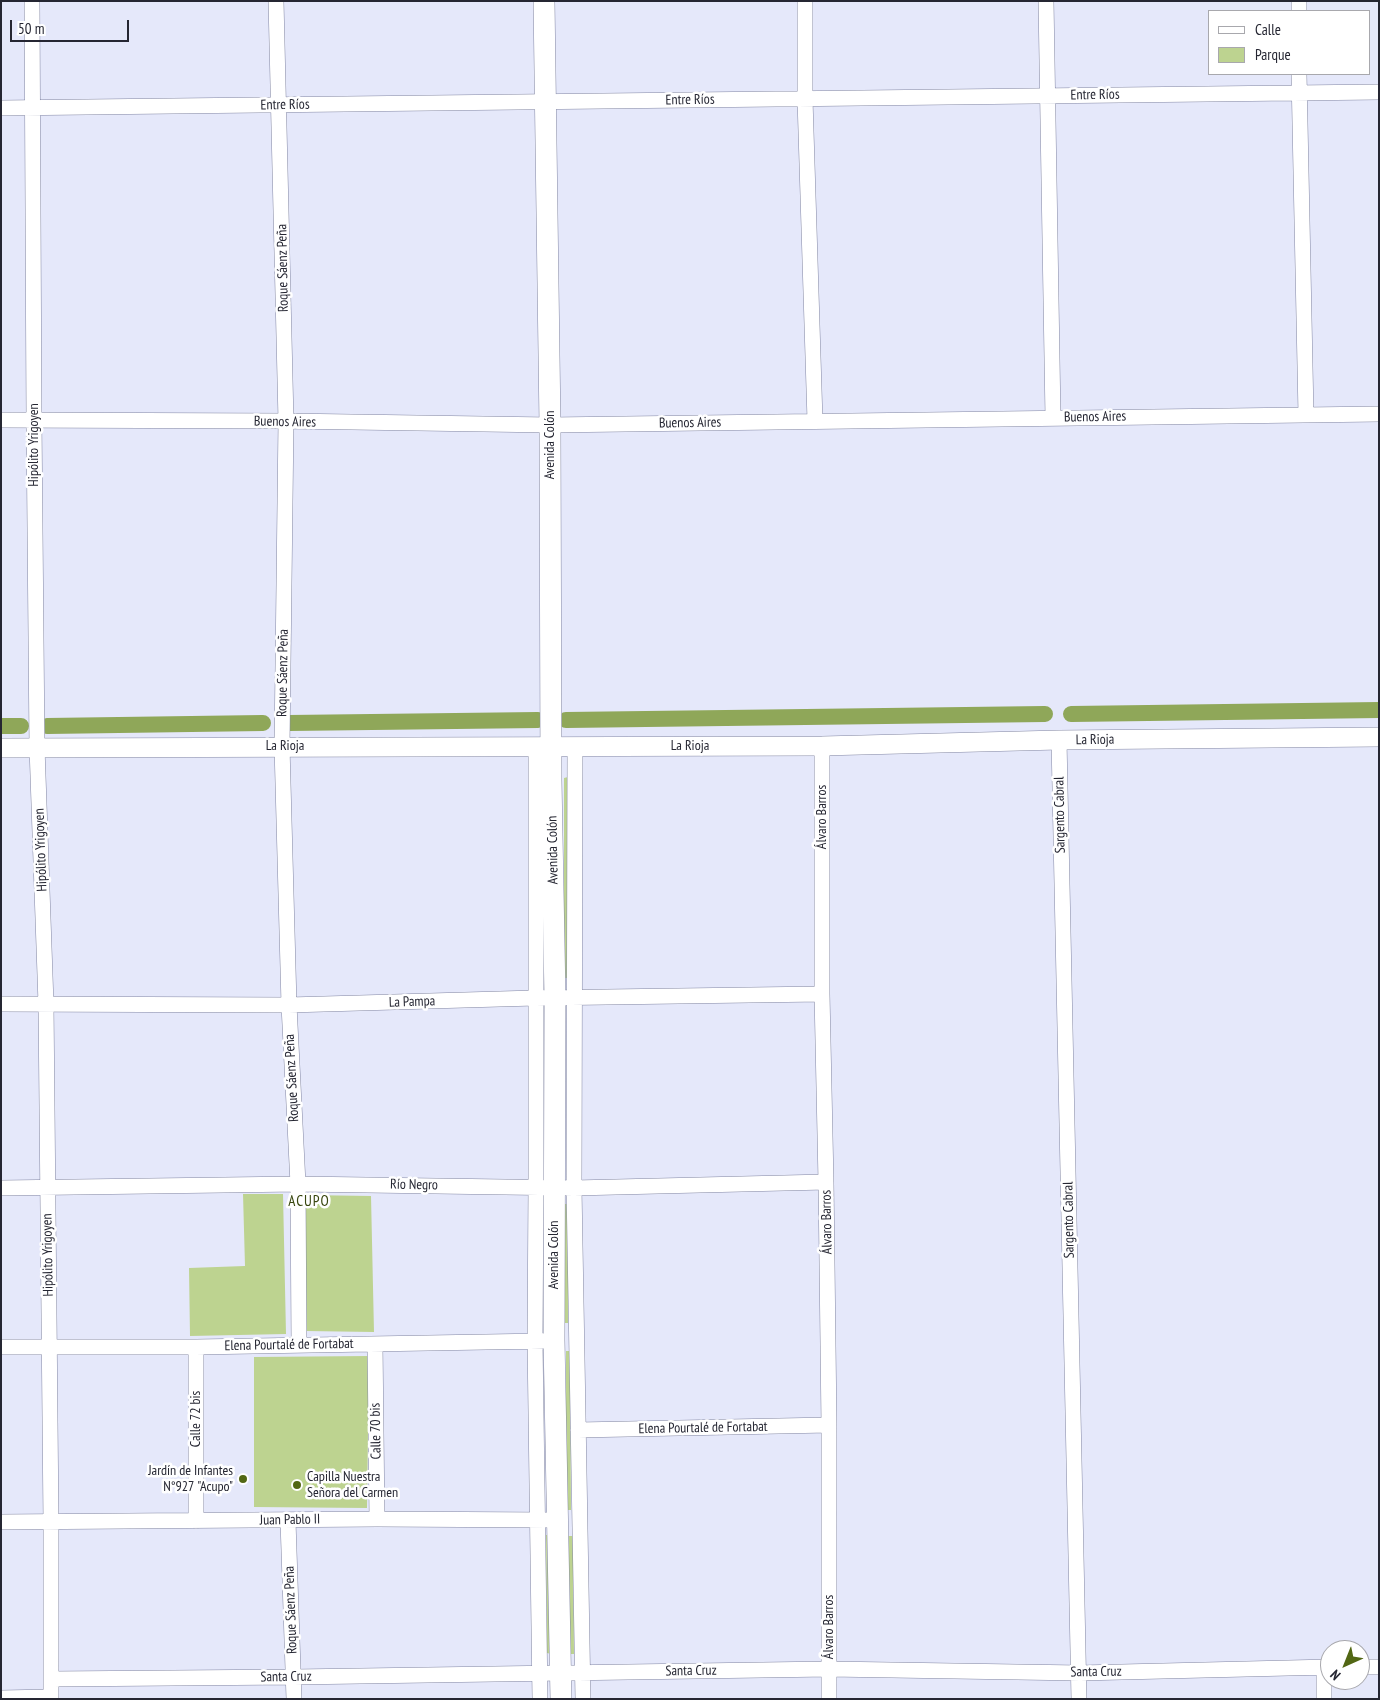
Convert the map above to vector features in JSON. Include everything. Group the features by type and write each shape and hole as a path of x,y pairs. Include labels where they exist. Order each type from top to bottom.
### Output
{"main road":[{"name":"Avenida Colón","path":"544,1 550,425 544,746 555,998 555,1187 544,1341 548,1520 561,1699"}],"street":[{"name":"Hipólito Yrigoyen","path":"32,1 37,747 46,1004 51,1698"},
{"name":"Roque Sáenz Peña","path":"276,1 286,421 282,746 289,1005 298,1184 299,1345"},
{"path":"805,1 806,99 816,421"},
{"path":"1046,1 1053,418"},
{"path":"1299,75 1306,414"},
{"name":"Entre Ríos","path":"1,108 1379,92"},
{"name":"Buenos Aires","path":"1,420 286,421 550,425 1379,414"},
{"name":"La Rioja","path":"1,748 822,746 1059,740 1379,737"},
{"name":"Sargento Cabral","path":"1059,740 1080,1699"},
{"name":"Avenida Colón","path":"555,998 575,746"},
{"name":"Álvaro Barros","path":"822,746 822,994 829,1425 830,1699"},
{"name":"La Pampa","path":"1,1004 289,1005 555,998 822,994"},
{"name":"Río Negro","path":"1,1188 298,1184 555,1187 826,1182"},
{"name":"Avenida Colón","path":"555,1187 576,1341 583,1699"},
{"name":"Elena Pourtalé de Fortabat","path":"1,1347 196,1347 576,1341"},
{"name":"Calle 70 bis","path":"375,1344 377,1519"},
{"name":"Calle 72 bis","path":"196,1347 196,1521"},
{"name":"Elena Pourtalé de Fortabat","path":"578,1430 829,1425"},
{"name":"Juan Pablo II","path":"1,1522 377,1519 579,1520"},
{"name":"Avenida Colón","path":"540,1699 548,1520"},
{"name":"Roque Sáenz Peña","path":"288,1521 294,1699"},
{"name":"Santa Cruz","path":"52,1679 560,1674 829,1669 1080,1673 1320,1667"},
{"path":"1,1698 51,1698"}],"green space":[{"path":"568,777 569,978 564,978 564,778"},
{"path":"243,1194 283,1194 286,1334 190,1336 189,1268 245,1266"},
{"path":"305,1195 371,1196 374,1332 306,1331"},
{"path":"564,1204 568,1204 568,1323 563,1323"},
{"path":"566,1351 570,1351 571,1510 566,1510"},
{"path":"369,1356 367,1508 254,1507 254,1357"},
{"path":"546,1535 550,1535 551,1654 547,1653"},
{"path":"568,1536 573,1536 574,1654 569,1654"}],"waterway":[{"path":"1071,714 1379,710"},
{"path":"566,720 1045,714"},
{"path":"289,723 538,720"},
{"path":"47,726 263,723"},
{"path":"1,726 21,726"}],"place":[{"name":"Jardín de Infantes N°927 \"Acupo\"","path":"243,1479"},
{"name":"Capilla Nuestra Señora del Carmen","path":"297,1485"}],"district":[{"name":"ACUPO","path":"309,1202"}]}
